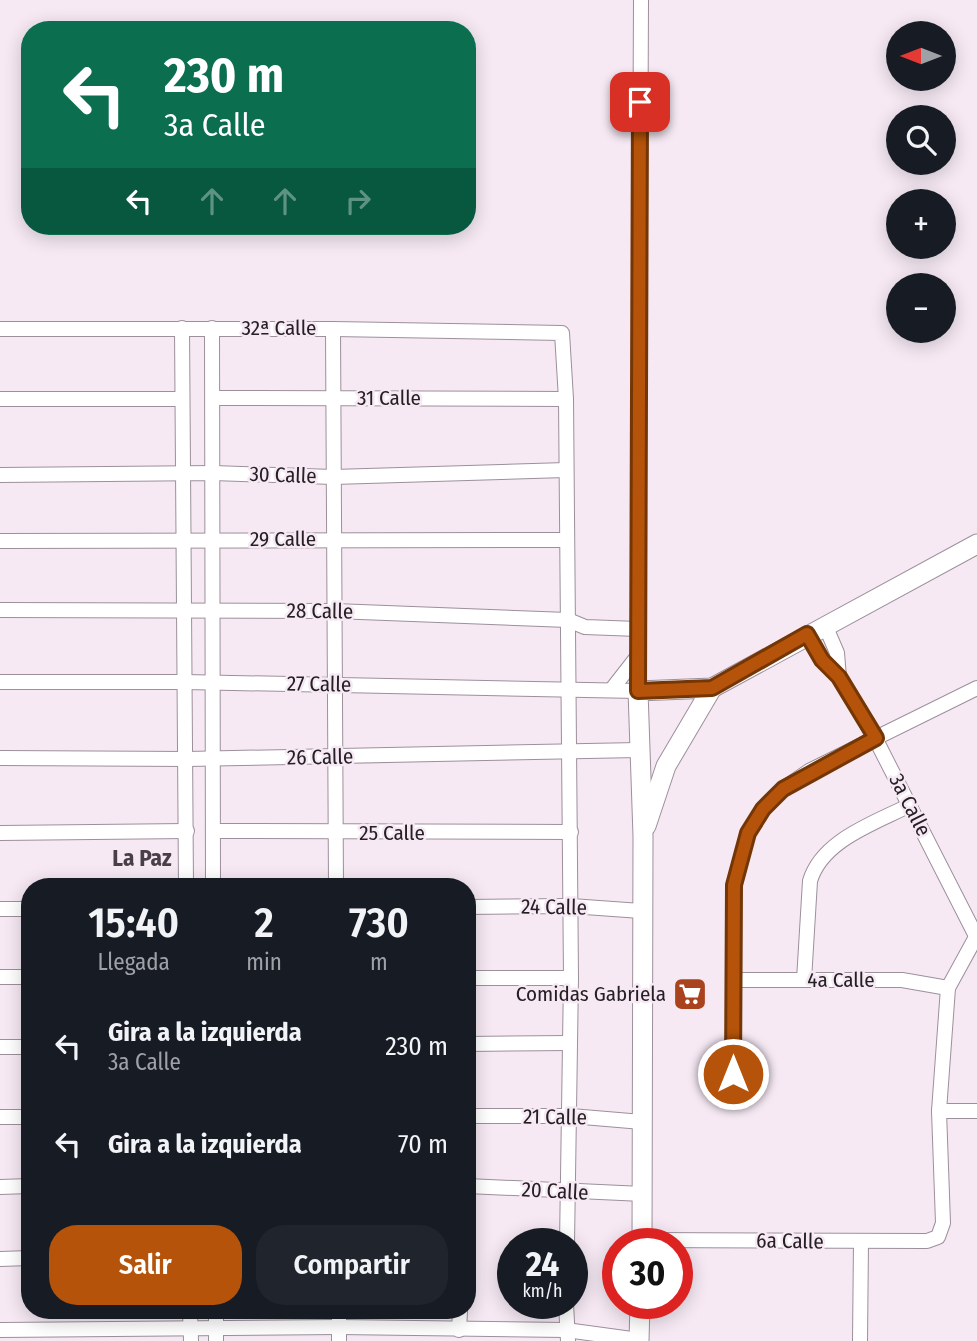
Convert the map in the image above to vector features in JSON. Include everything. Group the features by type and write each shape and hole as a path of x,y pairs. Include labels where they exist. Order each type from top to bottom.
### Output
{"street":[{"path":"641,0 638,691 643,836 642,1228"},
{"path":"182,328 186,878"},
{"path":"212,328 213,878"},
{"name":"32ª Calle","path":"0,329 559,331 564,338 566,399"},
{"path":"333,329 336,878"},
{"path":"0,399 182,398"},
{"name":"31 Calle","path":"213,398 566,399"},
{"path":"566,399 571,832 571,1116 568,1228"},
{"name":"30 Calle","path":"0,475 213,473 333,477 566,470"},
{"name":"29 Calle","path":"0,541 566,540"},
{"path":"638,691 712,688 977,544"},
{"name":"28 Calle","path":"0,610 334,611 568,620 585,627 638,629"},
{"name":"3a Calle","path":"825,625 837,653 839,677"},
{"name":"3a Calle","path":"807,634 822,660 839,677 876,738 976,935"},
{"path":"612,690 638,656"},
{"name":"27 Calle","path":"0,682 335,684 638,691"},
{"path":"643,836 666,766 712,688"},
{"path":"733,1097 734,885 748,833 763,809 783,789 876,738 977,688"},
{"name":"26 Calle","path":"0,758 187,759 639,750"},
{"path":"804,980 810,881 814,866 838,843 910,805"},
{"path":"0,833 187,831"},
{"name":"25 Calle","path":"213,831 571,832"},
{"name":"24 Calle","path":"476,907 571,906 642,911"},
{"path":"0,909 21,909"},
{"path":"976,935 948,988 939,1111 977,1111"},
{"path":"0,976 21,977"},
{"path":"476,978 571,978"},
{"name":"4a Calle","path":"734,980 902,980 948,988"},
{"path":"476,1044 570,1043"},
{"path":"0,1047 21,1047"},
{"name":"6a Calle","path":"693,1242 927,1241 938,1237 943,1223 939,1111"},
{"name":"21 Calle","path":"476,1116 571,1116 642,1122"},
{"path":"0,1117 21,1117"},
{"path":"0,1187 21,1186"},
{"name":"20 Calle","path":"476,1187 643,1194"},
{"path":"860,1341 861,1242"},
{"path":"0,1259 21,1258"},
{"path":"459,1330 460,1319"},
{"path":"0,1330 216,1335 459,1330 639,1341 640,1319"}],"place":[{"name":"Comidas Gabriela","path":"690,994"}],"district":[{"name":"La Paz","path":"142,858"}],"route":[{"path":"640,102 638,691 712,688 807,634 822,660 839,677 876,738 810,771 783,789 763,809 748,833 734,885 733,1074"}]}
